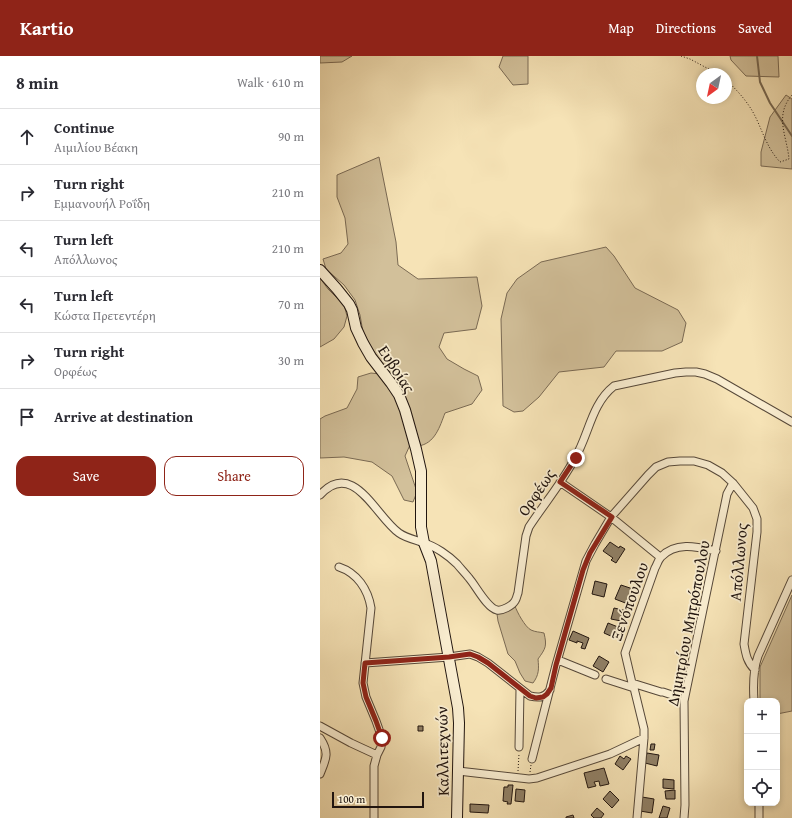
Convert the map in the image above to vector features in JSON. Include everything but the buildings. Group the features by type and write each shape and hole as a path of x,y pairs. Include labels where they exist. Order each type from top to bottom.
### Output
{"street":[{"name":"Ευβοίας","path":"320,270 349,304 362,343 391,382 399,395 405,410 421,471 421,527 424,543"},
{"name":"Ορφέως","path":"424,543 441,552 456,563 492,608 498,610 513,604 516,600 518,592 526,536 529,527 580,450 596,408 608,391 614,386 675,373 696,372 717,379 792,422"},
{"name":"Απόλλωνος","path":"532,759 585,566 595,544 612,517 648,475 656,467 668,462 694,461 708,465 722,473 734,484 753,508 757,532 744,644 750,665 755,670"},
{"path":"560,482 612,517 660,557"},
{"path":"320,495 336,483 346,483 353,486 360,491 390,526 399,533 424,543"},
{"name":"Δημητρίου Μητρόπουλου","path":"684,818 684,701 727,494 734,484"},
{"name":"Καλλιτεχνών","path":"424,543 431,561 458,708 457,818"},
{"name":"Ξενόπουλου","path":"637,818 644,748 644,730 625,653 660,557 669,550 677,547 690,546 716,551"},
{"path":"339,566 347,569 355,575 370,599 371,608 363,683 366,697 382,738 381,747 374,766 374,818"},
{"path":"754,698 755,665 792,580"},
{"path":"365,663 470,654 488,663 530,696 536,698 543,697 551,688"},
{"path":"558,660 595,675"},
{"path":"606,679 672,695"},
{"path":"519,747 520,689"},
{"path":"320,726 377,755"},
{"path":"320,738 325,745 327,752 320,774"},
{"path":"458,771 529,779 537,778 610,754 644,738"},
{"path":"759,806 759,818"}],"path":[{"path":"681,56 707,68"},
{"path":"732,86 743,98 754,115 773,154 780,162 789,159 782,121 783,109 792,95"},
{"path":"518,778 519,747"},
{"path":"529,779 532,759"}],"shaded area":[{"path":"320,56 352,56 342,62 320,63"},
{"path":"503,56 528,56 528,84 513,85 499,67"},
{"path":"730,56 778,56 779,77 746,76 731,60"},
{"path":"786,95 792,99 792,169 761,166 761,152 770,117"},
{"path":"379,157 396,242 398,265 418,279 477,277 482,306 476,329 444,333 439,347 447,359 478,376 482,390 472,404 445,413 439,429 433,438 424,445 418,446 405,397 397,382 382,364 363,332 360,315 355,300 344,285 326,269 323,259 341,253 348,244 345,218 337,197 337,175"},
{"path":"606,247 614,256 635,288 678,310 686,323 682,342 662,351 616,351 604,367 559,372 539,397 523,411 514,412 503,406 501,319 507,293 517,279 541,262"},
{"path":"320,278 328,289 344,305 347,316 344,327 334,339 320,347"},
{"path":"371,373 380,374 396,395 410,445 405,456 417,492 413,502 404,500 392,476 372,462 344,457 320,458 320,419 347,408 357,389 358,377"},
{"path":"792,595 792,711 780,713 780,698 760,698 760,667"},
{"path":"515,606 526,626 531,630 544,633 545,647 538,659 538,672 533,683 525,681 515,661 508,654 498,621 497,614"}],"waterway":[{"path":"757,56 760,82 770,103 792,136"}],"route":[{"path":"382,738 366,697 363,683 365,663 470,654 488,663 524,693 536,698 543,697 547,694 551,688 583,570 590,553 612,517 560,482 576,458"}]}
